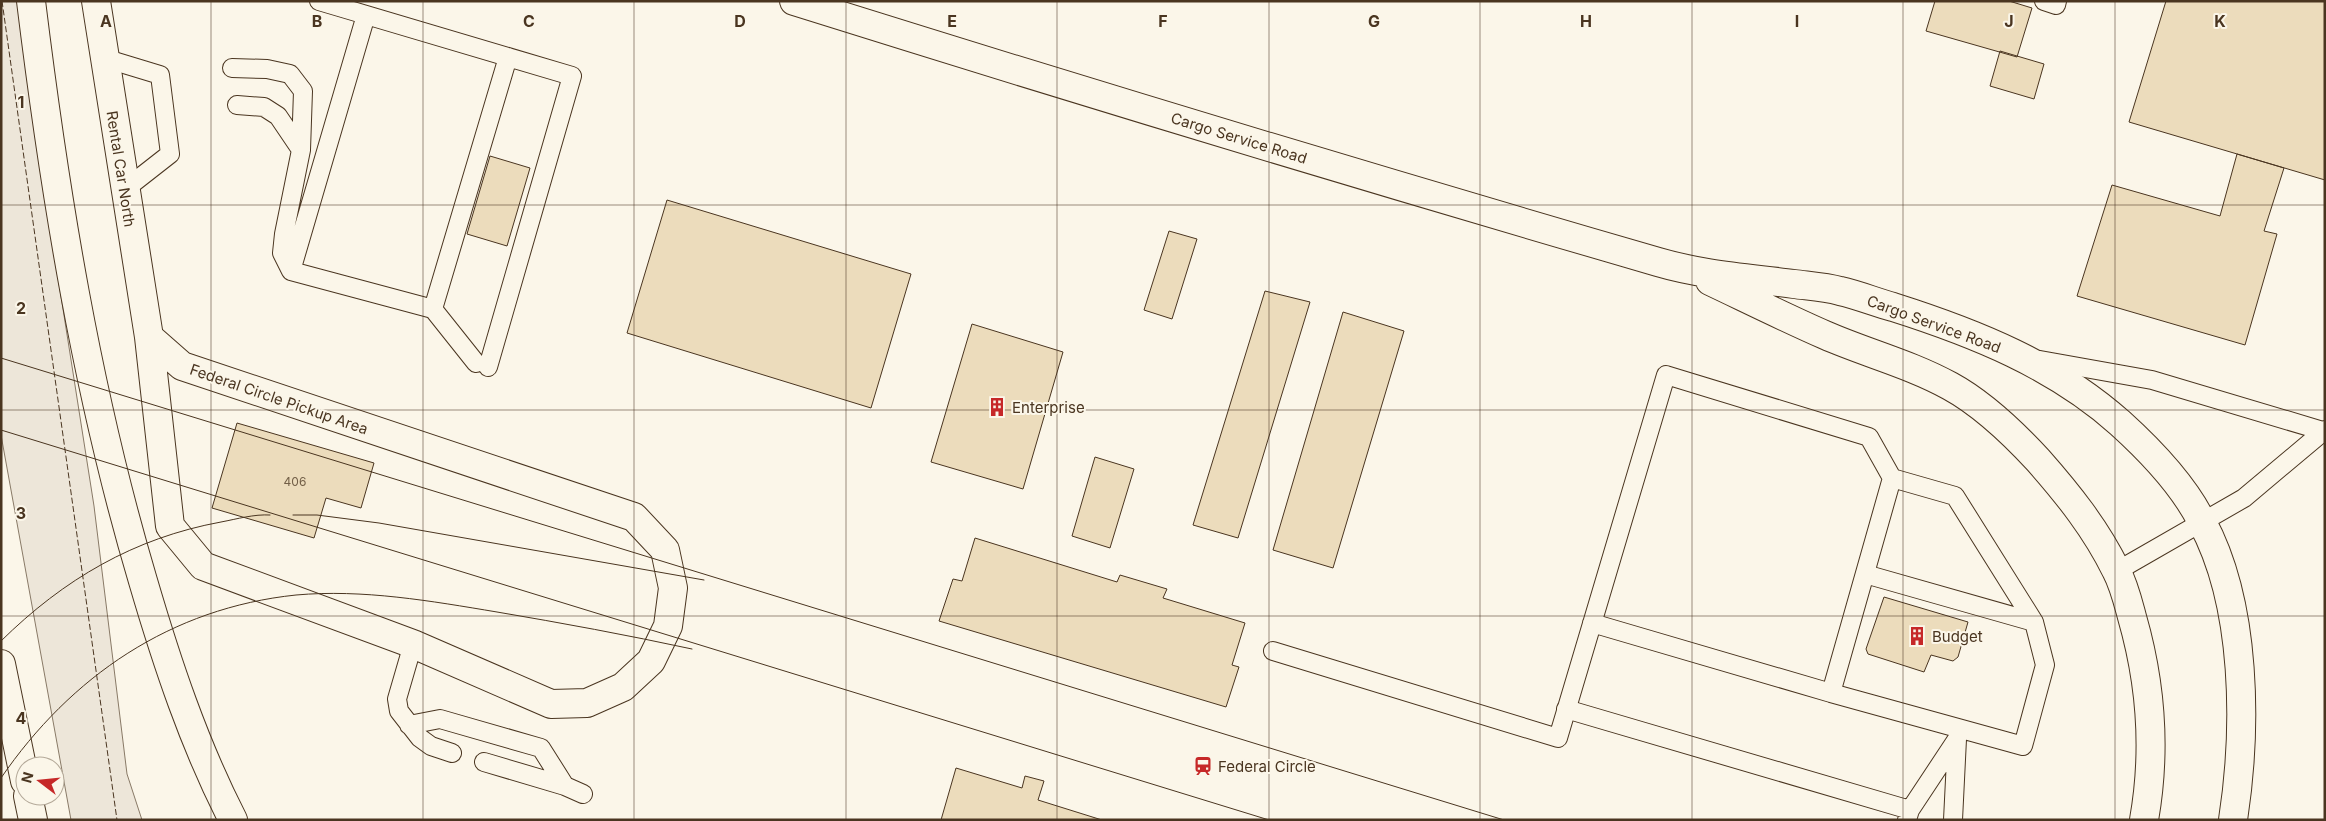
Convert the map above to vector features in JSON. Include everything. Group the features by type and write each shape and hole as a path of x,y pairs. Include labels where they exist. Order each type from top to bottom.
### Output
{"main road":[{"path":"31,1 43,97 76,302 119,501 167,664 218,791 233,820"},
{"name":"Rental Car North","path":"96,1 124,190 149,337"},
{"name":"Cargo Service Road","path":"794,1 1124,104 1686,270 1826,336 1922,372 1951,386 1977,403 2028,449 2079,509 2117,571 2137,635 2150,703 2150,773 2144,820"},
{"name":"Cargo Service Road","path":"1686,270 1838,290 1964,331 2023,357 2058,376 2119,422 2168,473 2186,495 2203,523 2216,552 2228,594 2239,668 2242,742 2233,820"},
{"path":"149,337 170,526 203,566 413,644"},
{"name":"Federal Circle Pickup Area","path":"149,337 182,366 634,517 665,550 673,588 668,626 651,661 622,687 587,703 551,704 413,644"},
{"path":"1,664 20,756"},
{"path":"30,806 33,820"}],"lane":[{"path":"232,68 267,69 290,74 303,91 301,150 282,253 291,271 433,309 482,365 572,76 319,1"},
{"path":"2044,1 2056,5 2057,1"},
{"path":"291,271 366,15"},
{"path":"433,309 508,57"},
{"path":"104,58 160,75 166,112 170,154 124,190"},
{"path":"237,105 264,107 278,116 301,150"},
{"path":"2023,357 2152,380 2324,430"},
{"path":"1273,651 1558,738 1566,709 1666,375 1869,438 1892,478 1955,496 2034,622 2045,666 2023,746 1959,734 1831,692 1592,623"},
{"path":"2117,571 2244,498 2324,430"},
{"path":"1831,692 1892,478"},
{"path":"1865,574 2034,622"},
{"path":"413,644 397,699 399,711 409,725 431,746 452,753"},
{"path":"1566,709 1909,815 1959,734"},
{"path":"409,725 440,720 541,748 565,786"},
{"path":"1953,820 1959,734"},
{"path":"484,762 565,786 583,794"}],"shaded area":[{"path":"1,1 25,1 52,239 94,506 127,774 142,820 71,820 65,787 65,756 59,756 1,435"}],"building":[{"path":"1935,1 2009,1 2032,8 2017,57 1926,31"},
{"path":"2166,1 2325,1 2325,180 2129,122"},
{"path":"2000,51 2044,64 2034,99 1990,86"},
{"path":"2237,154 2284,168 2264,231 2277,234 2245,345 2077,296 2112,185 2220,216"},
{"path":"490,156 530,168 507,246 467,234"},
{"path":"667,200 911,274 871,408 627,333"},
{"path":"1169,231 1197,239 1172,319 1144,310"},
{"path":"1265,291 1310,302 1238,538 1193,525"},
{"path":"1343,312 1404,331 1333,568 1273,550"},
{"name":"Enterprise","path":"972,324 1063,352 1023,489 931,462"},
{"path":"237,423 374,463 361,508 326,498 314,538 212,508"},
{"path":"1095,457 1134,469 1110,548 1072,536"},
{"path":"975,538 1117,582 1120,575 1167,589 1163,598 1245,623 1232,665 1239,667 1226,707 939,621 953,579 962,581"},
{"name":"Budget","path":"1884,597 1968,622 1958,657 1953,661 1931,655 1924,672 1868,654 1866,649"},
{"path":"956,768 1022,788 1025,776 1044,781 1038,800 1102,820 941,820"}],"tram line":[{"path":"1,358 1504,820"},
{"path":"1,430 1269,820"},
{"path":"1,641 50,598 75,580 130,550 189,529 245,517 270,515"},
{"path":"293,515 317,515 379,523 704,580"},
{"path":"1,778 29,741 59,708 92,679 128,653 166,632 207,615 250,602 296,595 321,594 397,597 546,620 692,649"}],"fence":[{"path":"2,1 117,820"}],"place":[{"name":"Enterprise","path":"997,407"},
{"name":"Budget","path":"1917,636"},
{"name":"Federal Circle","path":"1203,766"}]}
